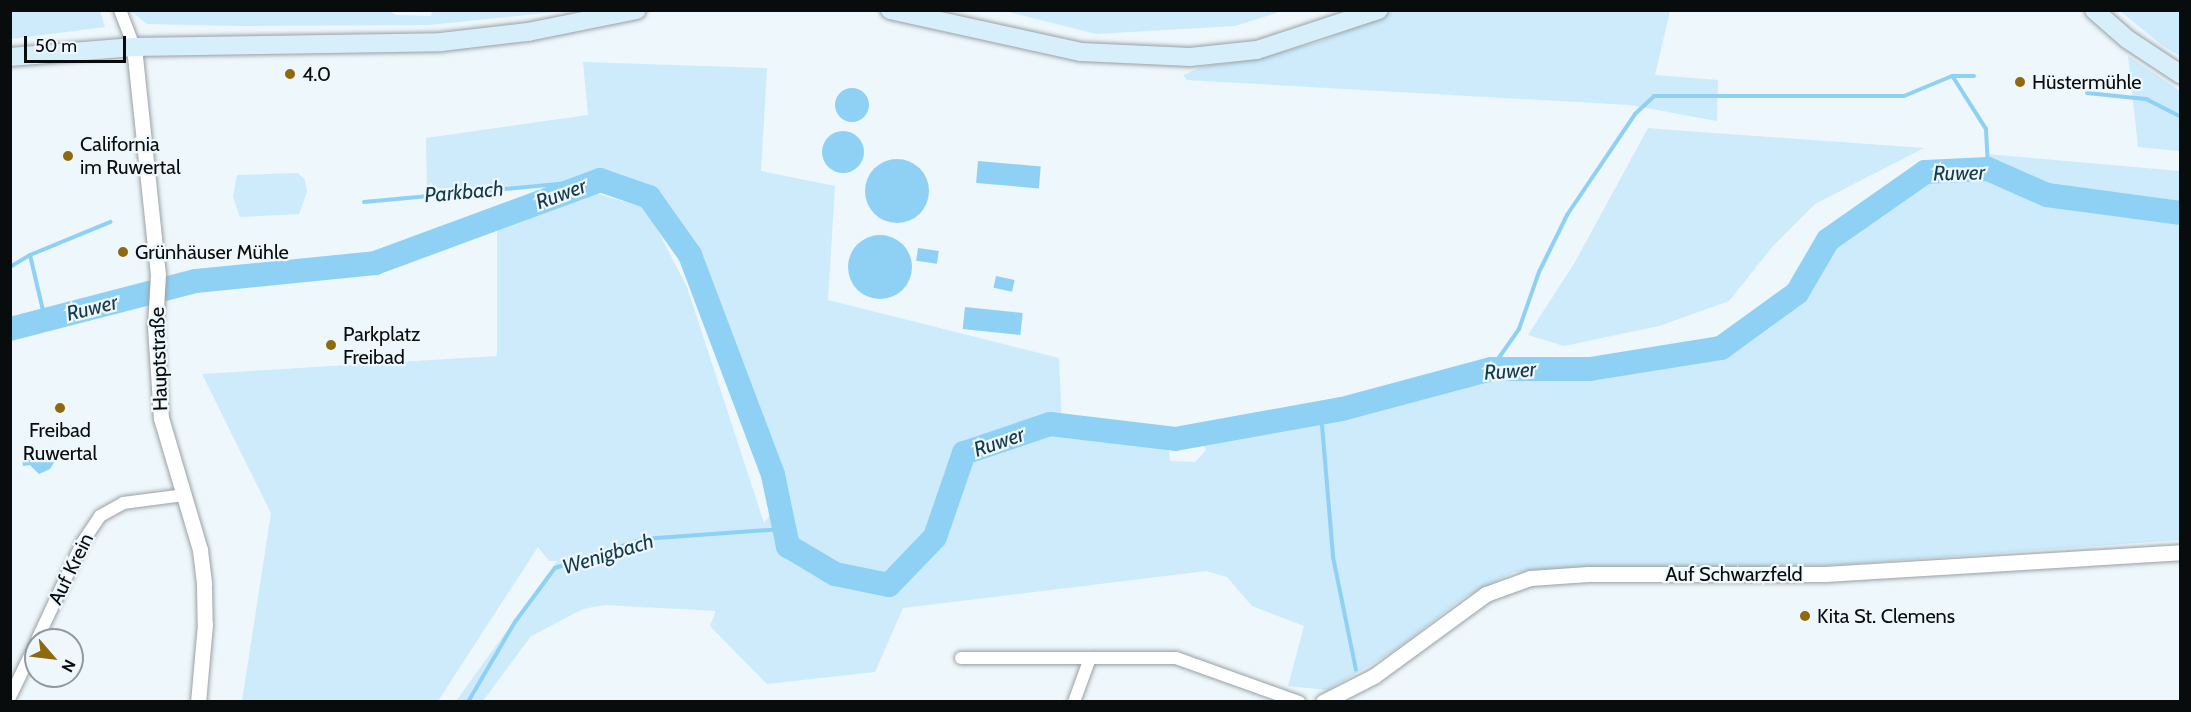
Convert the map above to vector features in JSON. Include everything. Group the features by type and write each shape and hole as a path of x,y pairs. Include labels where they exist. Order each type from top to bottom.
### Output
{"main road":[{"path":"10,57 134,47 441,42 528,32 637,10"},
{"path":"890,10 1081,52 1190,57 1257,50 1379,10"},
{"path":"2094,10 2127,39 2181,74"}],"street":[{"path":"120,10 134,47"},
{"name":"Hauptstraße","path":"134,47 158,274 161,418 185,495 204,585 205,624 198,702"},
{"name":"Auf Krein","path":"43,628 82,543 100,516 123,503 185,495"},
{"name":"Auf Schwarzfeld","path":"1323,702 1374,676 1486,594 1530,578 1588,574 1825,574 2181,552"},
{"path":"961,658 1176,658 1299,702"},
{"path":"1074,702 1090,658"},
{"name":"Auf Krein","path":"10,697 24,668"}],"shaded area":[{"path":"387,10 396,15 431,16 433,10 566,11 429,25 241,26 147,24 131,11"},
{"path":"10,11 100,11 105,27 11,39"},
{"path":"1005,11 1282,11 1235,26 1096,34"},
{"path":"1393,11 1670,11 1655,75 1718,80 1717,121 1630,105 1187,80 1183,75 1202,67 1264,57 1322,41"},
{"path":"2120,11 2180,11 2180,56 2163,46"},
{"path":"2128,56 2180,91 2180,151 2138,147"},
{"path":"583,62 767,68 761,171 835,186 828,300 1059,358 1062,426 1168,438 1170,461 1195,462 1206,450 1200,435 1321,413 1491,369 1590,369 1721,348 1797,293 1828,240 1925,172 1988,169 1987,154 2180,171 2180,540 1834,565 1514,572 1463,598 1395,650 1328,690 1288,686 1304,626 1252,606 1227,577 1206,571 903,608 875,672 767,684 710,626 716,611 605,605 583,609 531,636 483,701 456,701 557,561 549,561 538,547 438,701 242,701 271,513 202,374 497,356 497,224 591,192 646,208 687,287 764,523 779,504 773,475 690,255 649,197 600,180 427,196 426,138 588,115"},
{"path":"1648,128 1924,148 1815,204 1773,246 1729,301 1659,326 1564,346 1528,335 1575,262"},
{"path":"298,173 305,180 307,192 299,214 240,217 233,197 237,175"}],"water":[{"path":"852,88 864,93 869,105 864,117 852,122 840,117 835,105 840,93"},
{"path":"843,131 857,138 864,152 857,166 843,173 829,166 822,152 829,138"},
{"path":"897,159 915,165 923,173 929,191 923,209 915,217 897,223 879,217 871,209 865,191 871,173 879,165"},
{"path":"978,161 1041,166 1039,188 976,183"},
{"path":"880,235 898,241 906,249 912,267 906,285 898,293 880,299 862,293 854,285 848,267 854,249 862,241"},
{"path":"918,248 939,251 937,264 916,261"},
{"path":"996,276 1015,280 1012,292 994,288"},
{"path":"965,307 1023,313 1020,335 963,329"},
{"path":"52,447 58,456 50,469 39,474 30,465 23,466 22,458 31,453 43,460 44,453"}],"waterway":[{"path":"1491,369 1519,329 1539,272 1567,215 1635,114 1654,96 1904,96 1952,76 1974,76"},
{"path":"1953,77 1986,129 1988,169"},
{"path":"2087,93 2146,99 2180,116"},
{"name":"Ruwer","path":"10,329 196,281 375,263 600,180 649,197 690,255 773,475 788,546 835,574 889,585 935,537 964,453 1050,424 1175,439 1342,409 1491,369 1590,369 1721,348 1797,293 1828,240 1925,172 1988,169 2047,195 2180,213"},
{"name":"Parkbach","path":"364,202 600,180"},
{"name":"Parkbach","path":"10,267 30,255 110,222"},
{"name":"Parkbach","path":"30,255 45,319"},
{"path":"1321,413 1333,557 1356,670"},
{"name":"Wenigbach","path":"468,702 515,622 555,568 643,539 784,529"}],"place":[{"name":"4.0","path":"290,74"},
{"name":"Hüstermühle","path":"2020,82"},
{"name":"California im Ruwertal","path":"68,156"},
{"name":"Grünhäuser Mühle","path":"123,252"},
{"name":"Parkplatz Freibad","path":"331,345"},
{"name":"Freibad Ruwertal","path":"60,408"},
{"name":"Kita St. Clemens","path":"1805,616"}]}
